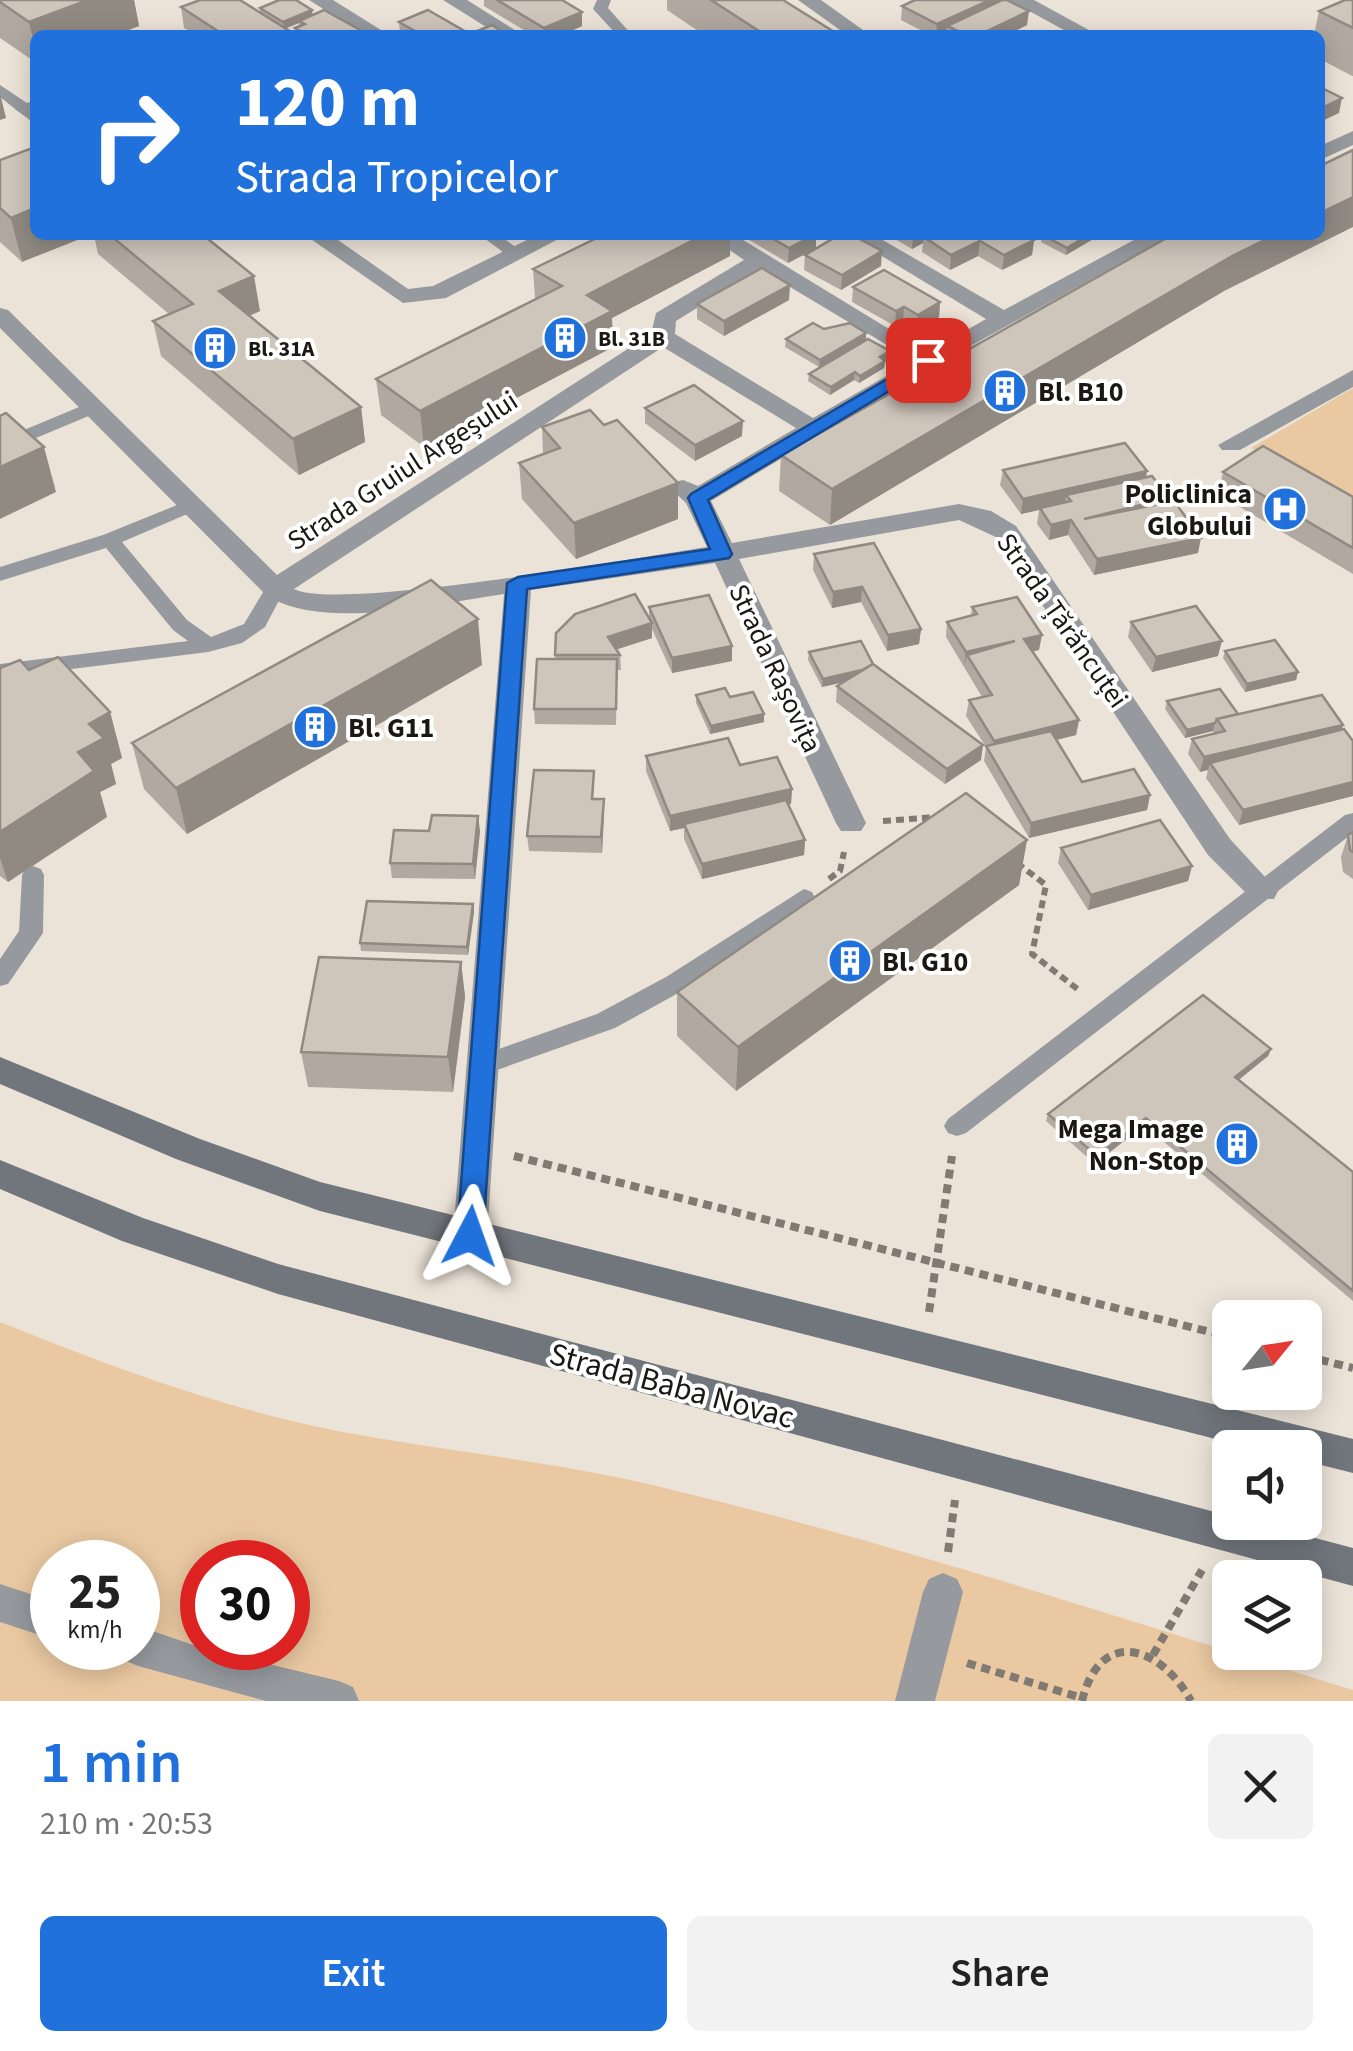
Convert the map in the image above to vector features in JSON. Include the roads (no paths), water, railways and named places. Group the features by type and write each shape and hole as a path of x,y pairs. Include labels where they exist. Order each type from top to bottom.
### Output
{"main road":[{"path":"0,1070 188,1148 304,1190 470,1236 1353,1456"},
{"name":"Strada Baba Novac","path":"0,1174 134,1230 278,1279 1353,1567"}],"street":[{"path":"319,0 370,30"},
{"path":"453,0 505,30"},
{"path":"809,0 853,30"},
{"path":"1019,0 1078,30"},
{"path":"1325,152 1353,138"},
{"path":"323,240 403,296 419,297 545,240"},
{"path":"727,240 905,346"},
{"path":"867,240 1003,319"},
{"path":"667,477 698,498 811,427 1145,240"},
{"name":"Strada Gruiul Argeșului","path":"0,314 96,406 274,589 663,337 664,318 760,260"},
{"path":"663,337 811,427"},
{"path":"1231,445 1353,377"},
{"path":"562,403 592,424"},
{"name":"Strada Rașovița","path":"698,498 851,823"},
{"name":"Strada Țărăncuței","path":"274,589 292,600 317,604 414,598 722,554 959,512 982,517 1007,532 1219,847 1263,891"},
{"path":"470,1236 518,583"},
{"path":"916,1701 943,1592"},
{"path":"0,1603 30,1613"},
{"path":"160,1652 339,1701"}],"lane":[{"path":"604,0 600,10 620,30"},
{"path":"0,90 30,110"},
{"path":"496,240 517,254"},
{"path":"0,447 96,406"},
{"path":"0,574 110,540 192,504"},
{"path":"110,540 180,625 208,645"},
{"path":"0,671 235,640 258,628 274,589"},
{"path":"957,1126 1353,821"},
{"path":"0,978 30,933 33,875"},
{"path":"483,1065 606,1021 674,984 804,898"}],"place":[{"name":"Bl. 31B","path":"565,338"},
{"name":"Bl. 31A","path":"215,348"},
{"name":"Bl. B10","path":"1005,391"},
{"name":"Policlinica Globului","path":"1285,509"},
{"name":"Bl. G11","path":"315,727"},
{"name":"Bl. G10","path":"850,961"},
{"name":"Mega Image Non-Stop","path":"1237,1144"}]}
